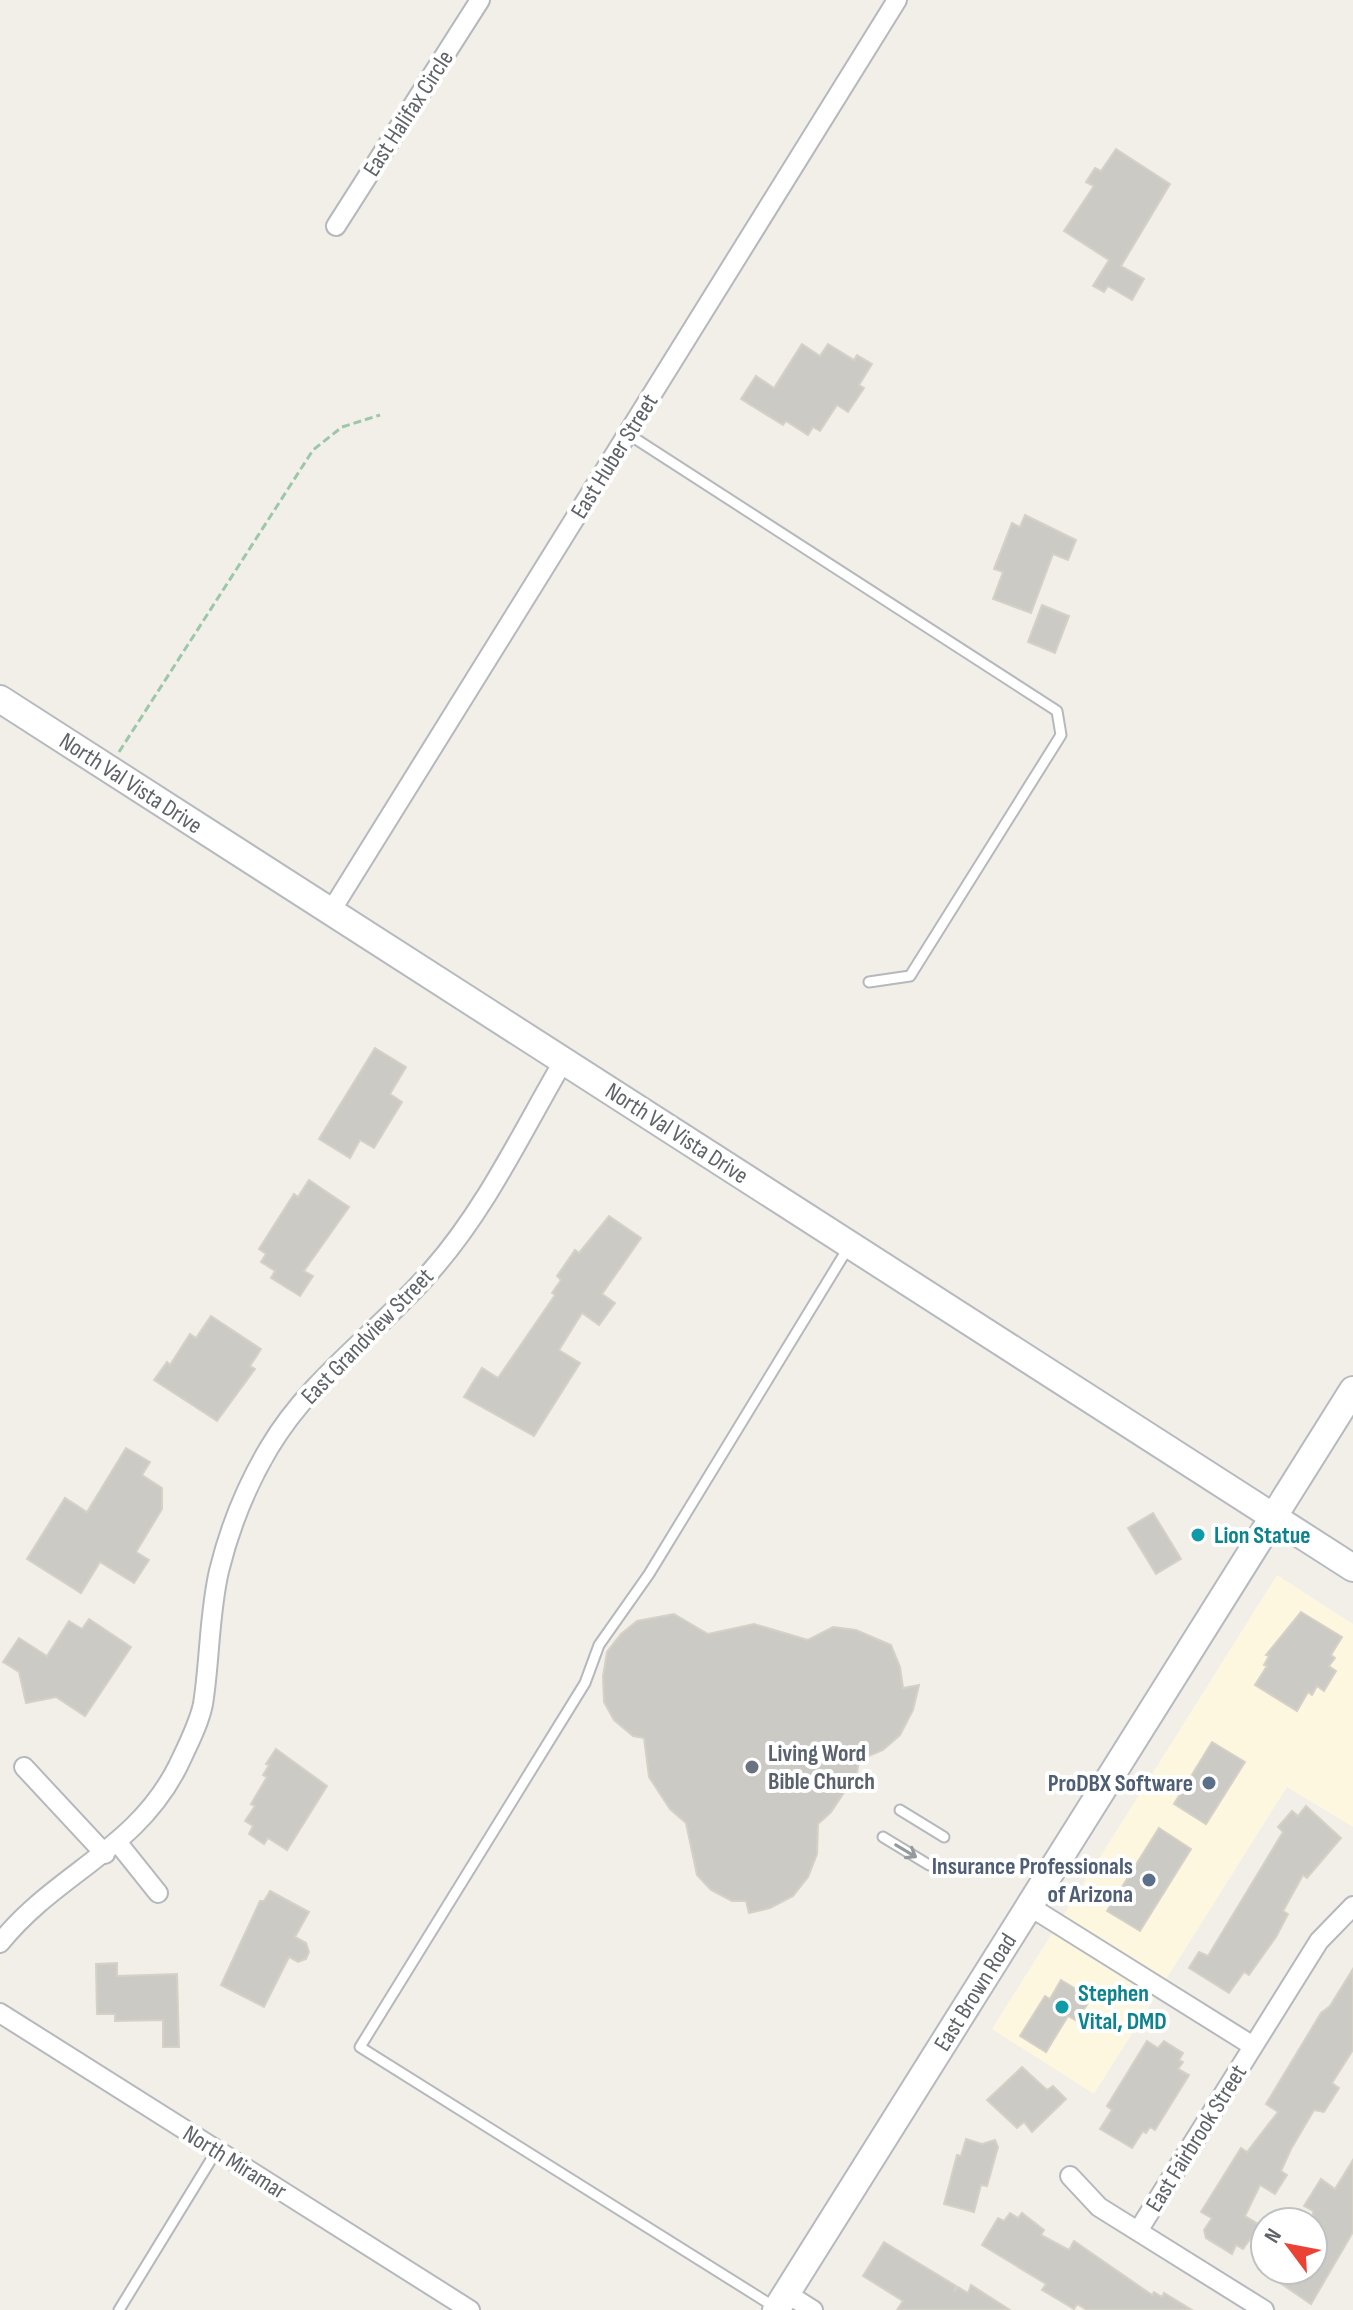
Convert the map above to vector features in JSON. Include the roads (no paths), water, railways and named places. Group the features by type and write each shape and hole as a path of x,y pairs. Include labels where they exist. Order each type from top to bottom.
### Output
{"main road":[{"name":"North Val Vista Drive","path":"0,699 1353,1568"},
{"name":"East Brown Road","path":"780,2304 1353,1390"}],"street":[{"name":"East Halifax Circle","path":"336,226 480,0"},
{"name":"East Huber Street","path":"331,911 897,0"},
{"name":"East Grandview Street","path":"0,1943 60,1884 112,1848 148,1814 178,1766 202,1707 219,1572 241,1506 269,1448 308,1393 433,1270 473,1212 564,1060"},
{"path":"24,1767 158,1893"},
{"path":"1029,1906 1253,2046"},
{"name":"East Fairbrook Street","path":"1138,2231 1319,1941 1353,1906"},
{"name":"North Miramar","path":"0,2013 470,2310"},
{"path":"1070,2176 1099,2207 1264,2310"},
{"path":"780,2304 813,2310"}],"lane":[{"path":"628,434 1057,711 1061,735 910,976 869,982"},
{"path":"780,2304 360,2047 585,1683 599,1645 649,1574 850,1245"},
{"path":"900,1810 944,1837"},
{"path":"883,1837 929,1865"},
{"path":"119,2310 217,2150"}],"place":[{"name":"Lion Statue","path":"1198,1535"},
{"name":"Living Word Bible Church","path":"752,1767"},
{"name":"ProDBX Software","path":"1209,1783"},
{"name":"Insurance Professionals of Arizona","path":"1149,1880"},
{"name":"Stephen Vital, DMD","path":"1062,2007"}]}
